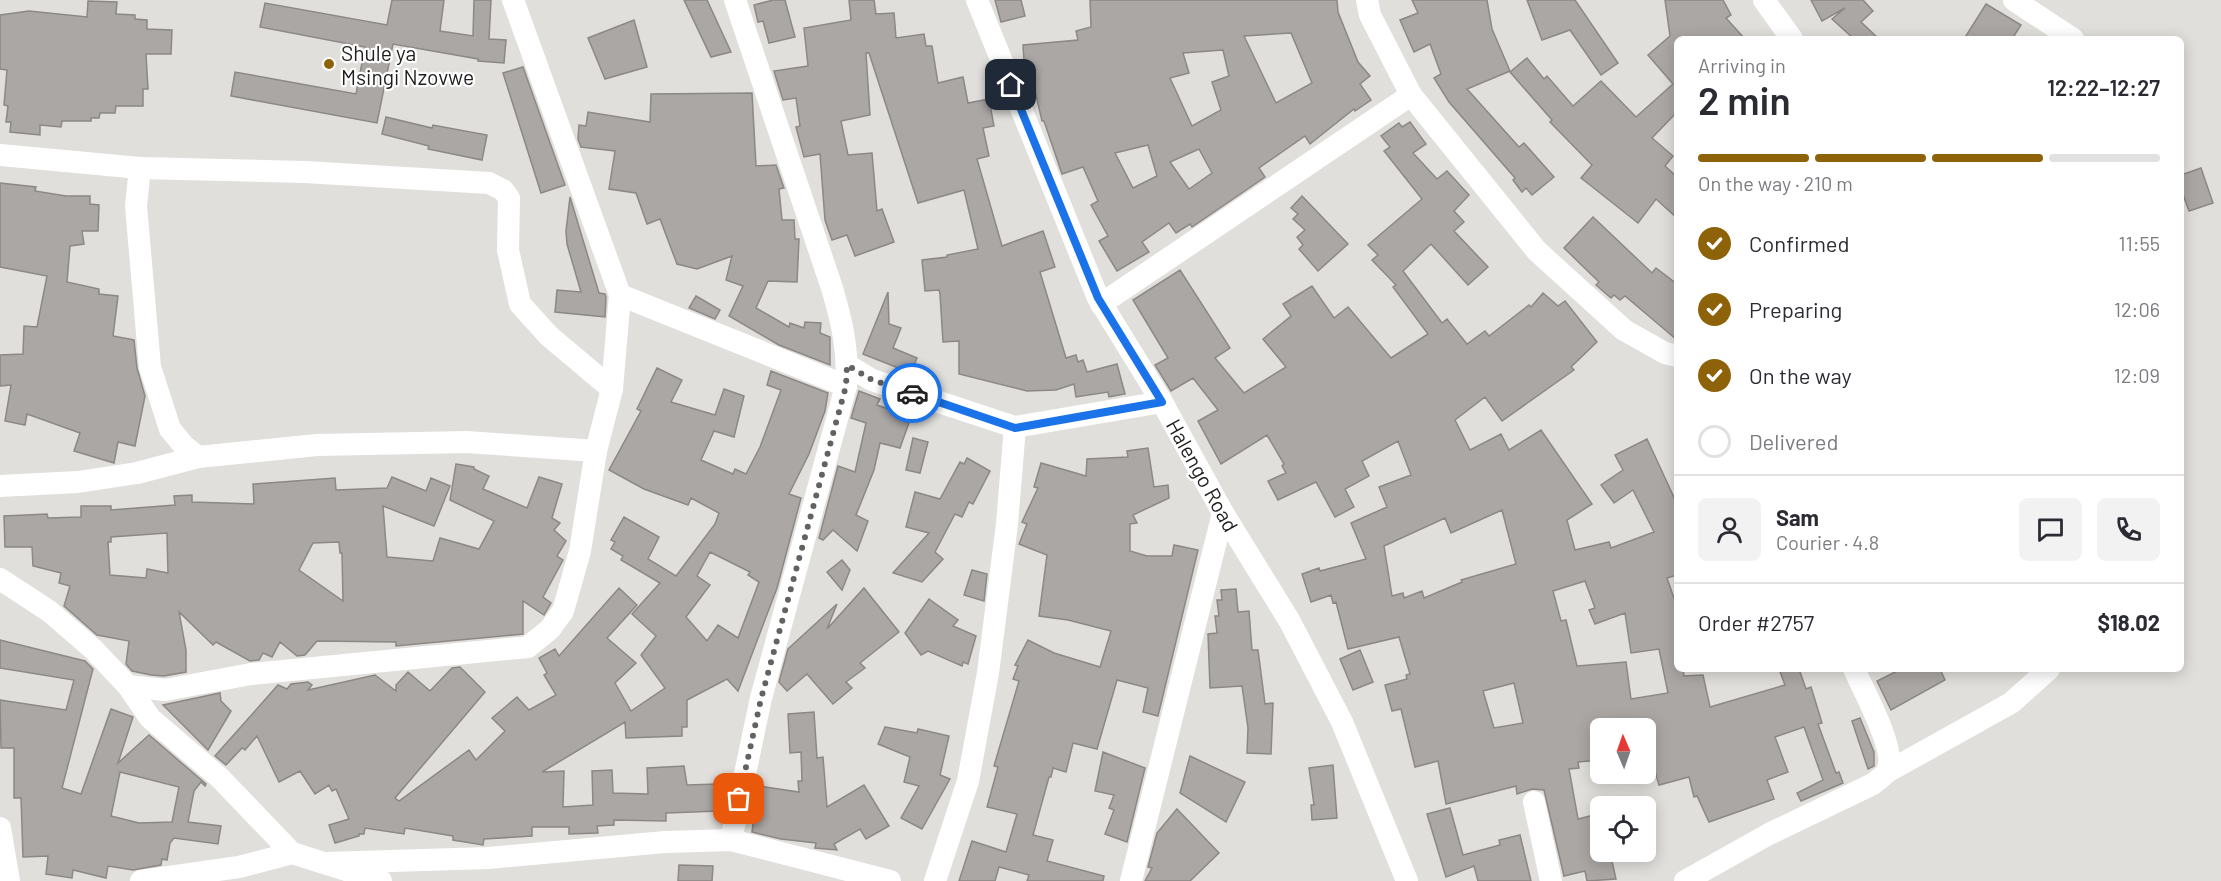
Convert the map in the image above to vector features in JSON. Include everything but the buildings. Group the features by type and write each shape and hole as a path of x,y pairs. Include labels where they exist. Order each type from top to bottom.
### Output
{"street":[{"path":"128,686 165,690 251,674 528,647 550,629 563,611 580,551 596,451 612,389 620,295 513,0"},
{"path":"731,840 761,699 846,376 844,328 735,0"},
{"name":"Halengo Road","path":"977,0 1101,304 1162,402 1223,513 1289,620 1342,722 1407,881"},
{"path":"1764,0 1790,36"},
{"path":"2014,0 2068,36"},
{"path":"1374,5 1411,95 1537,251 1624,330 1665,353 1674,355"},
{"path":"1101,304 1411,95"},
{"path":"0,155 140,168 305,172 489,183 503,190 509,198 507,250 520,304 549,336 612,389"},
{"path":"140,168 136,206 150,367 170,429 184,446 198,457"},
{"path":"620,295 846,376 872,380 1015,428 1162,402"},
{"path":"935,881 968,781 988,673 1007,524 1015,428"},
{"path":"0,486 78,482 137,473 198,457 317,445 467,442 596,451"},
{"path":"1131,881 1223,513"},
{"path":"0,579 49,611 93,649 128,686 150,718 220,778 292,853 381,881"},
{"path":"1855,672 1883,735 1890,759 1887,772"},
{"path":"1685,881 1768,834 1873,784 1887,772 2011,703 2046,672"},
{"path":"1534,802 1551,881"},
{"path":"0,828 9,881"},
{"path":"327,863 488,858 665,842 731,840 890,881"},
{"path":"141,881 239,867 292,853"}],"way so far":[{"path":"739,799 761,699 846,386 847,365 872,380 912,393"}],"place":[{"name":"Shule ya Msingi Nzovwe","path":"329,64"}],"route":[{"path":"912,393 1015,428 1162,402 1098,298 1011,85"}]}
